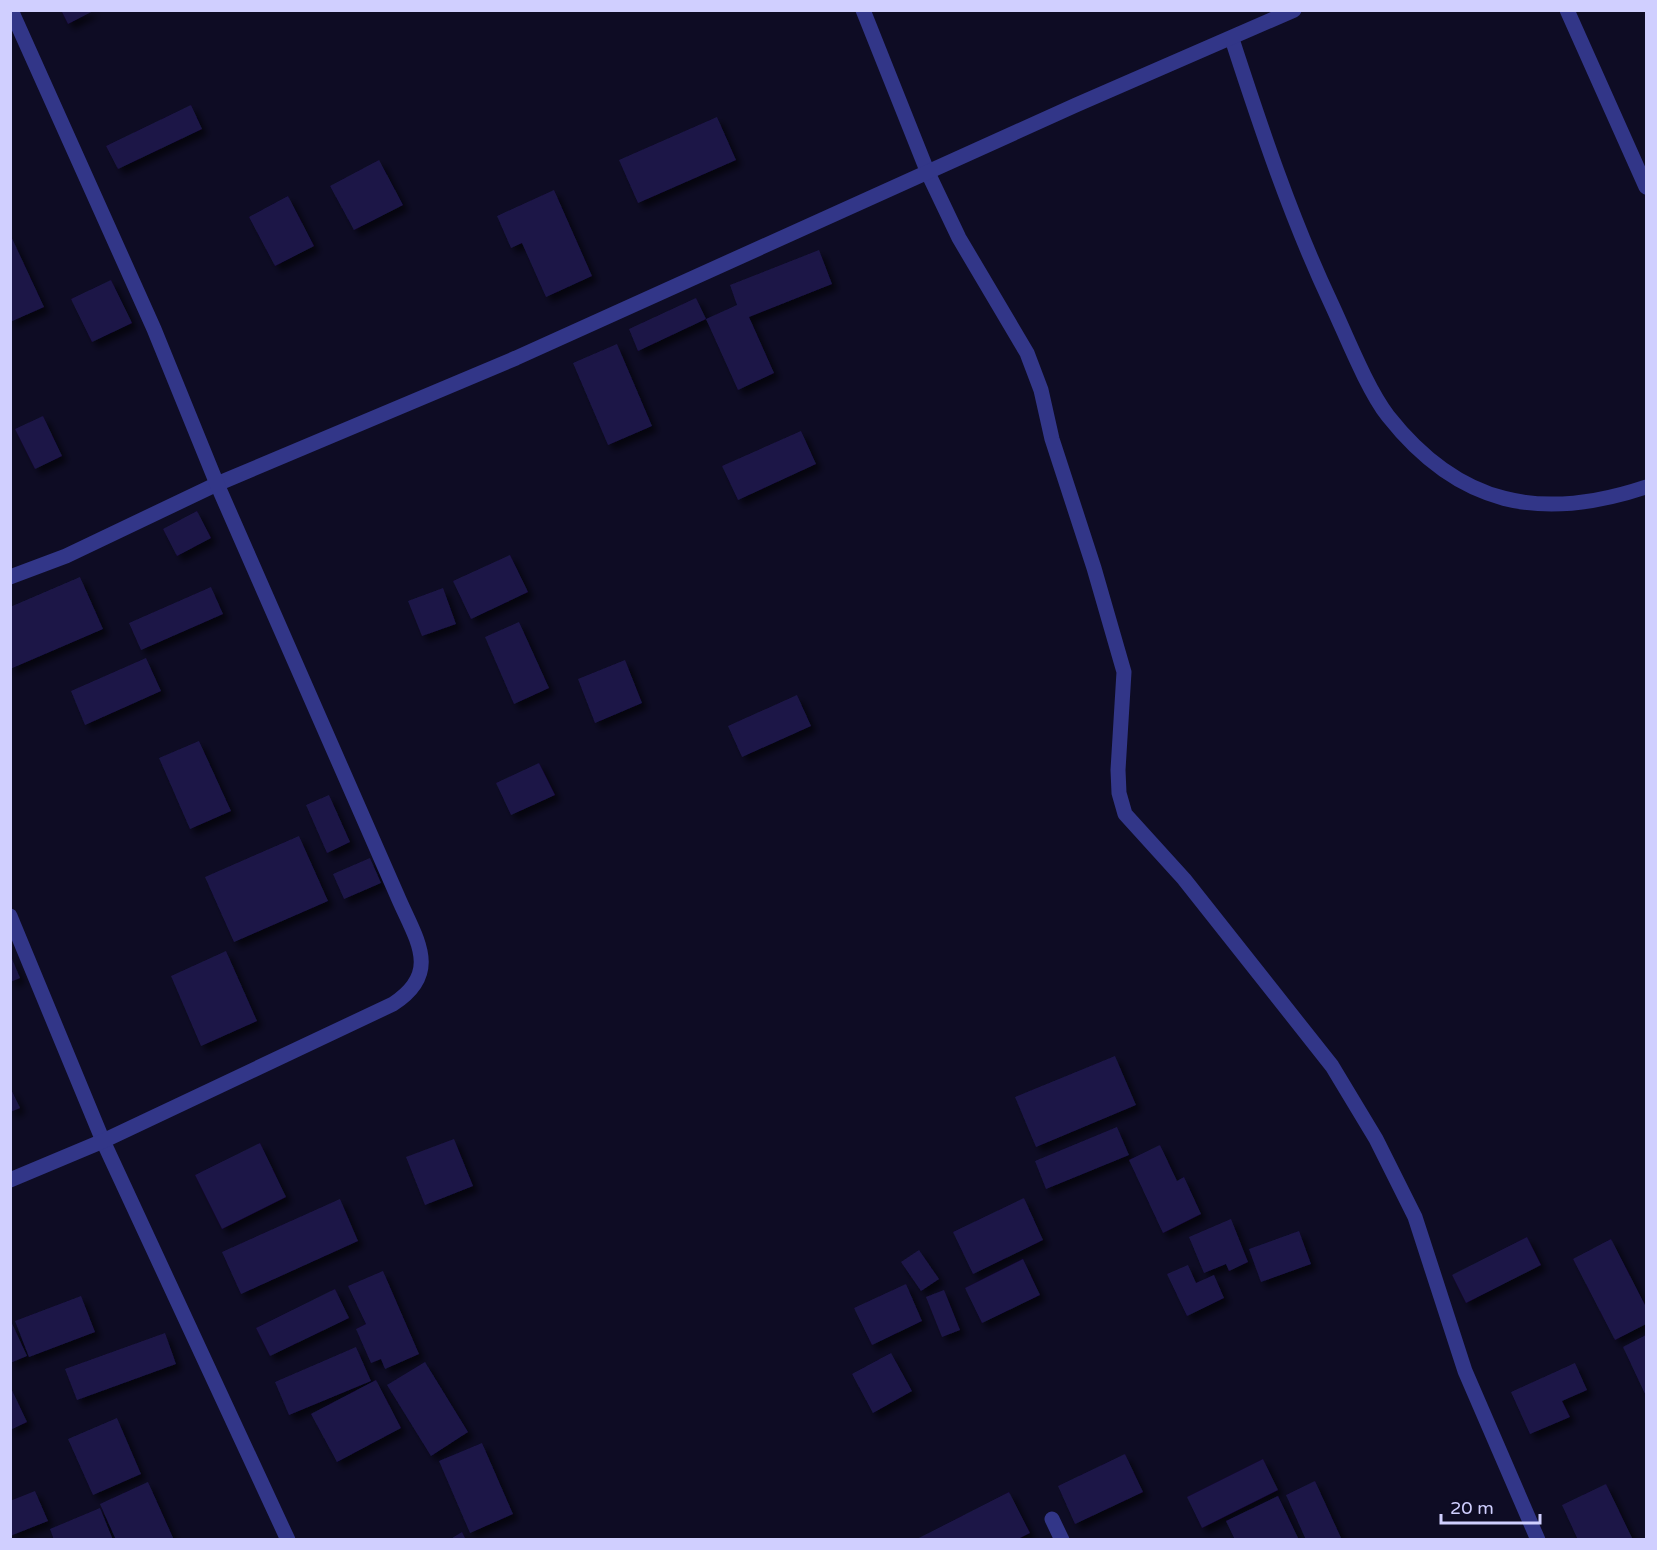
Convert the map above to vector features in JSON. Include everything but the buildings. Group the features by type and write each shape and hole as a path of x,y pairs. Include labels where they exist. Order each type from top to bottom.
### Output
{"street":[{"path":"10,1180 103,1141 374,1014 404,997 415,987 421,975 422,961 412,931 217,484 154,329 11,10"},
{"path":"863,10 928,173 959,238 1027,353 1041,390 1052,439 1094,567 1125,672 1118,770 1119,793 1125,814 1184,879 1332,1066 1377,1139 1415,1217 1465,1371 1538,1539"},
{"path":"10,577 66,556 217,484 516,358 1076,105 1232,39 1294,10"},
{"path":"1567,10 1647,187"},
{"path":"1232,39 1266,144 1320,279 1387,414 1415,446 1454,478 1503,500 1541,506 1586,503 1647,487"},
{"path":"10,916 103,1141 288,1539"},
{"path":"1052,1519 1062,1539"}]}
